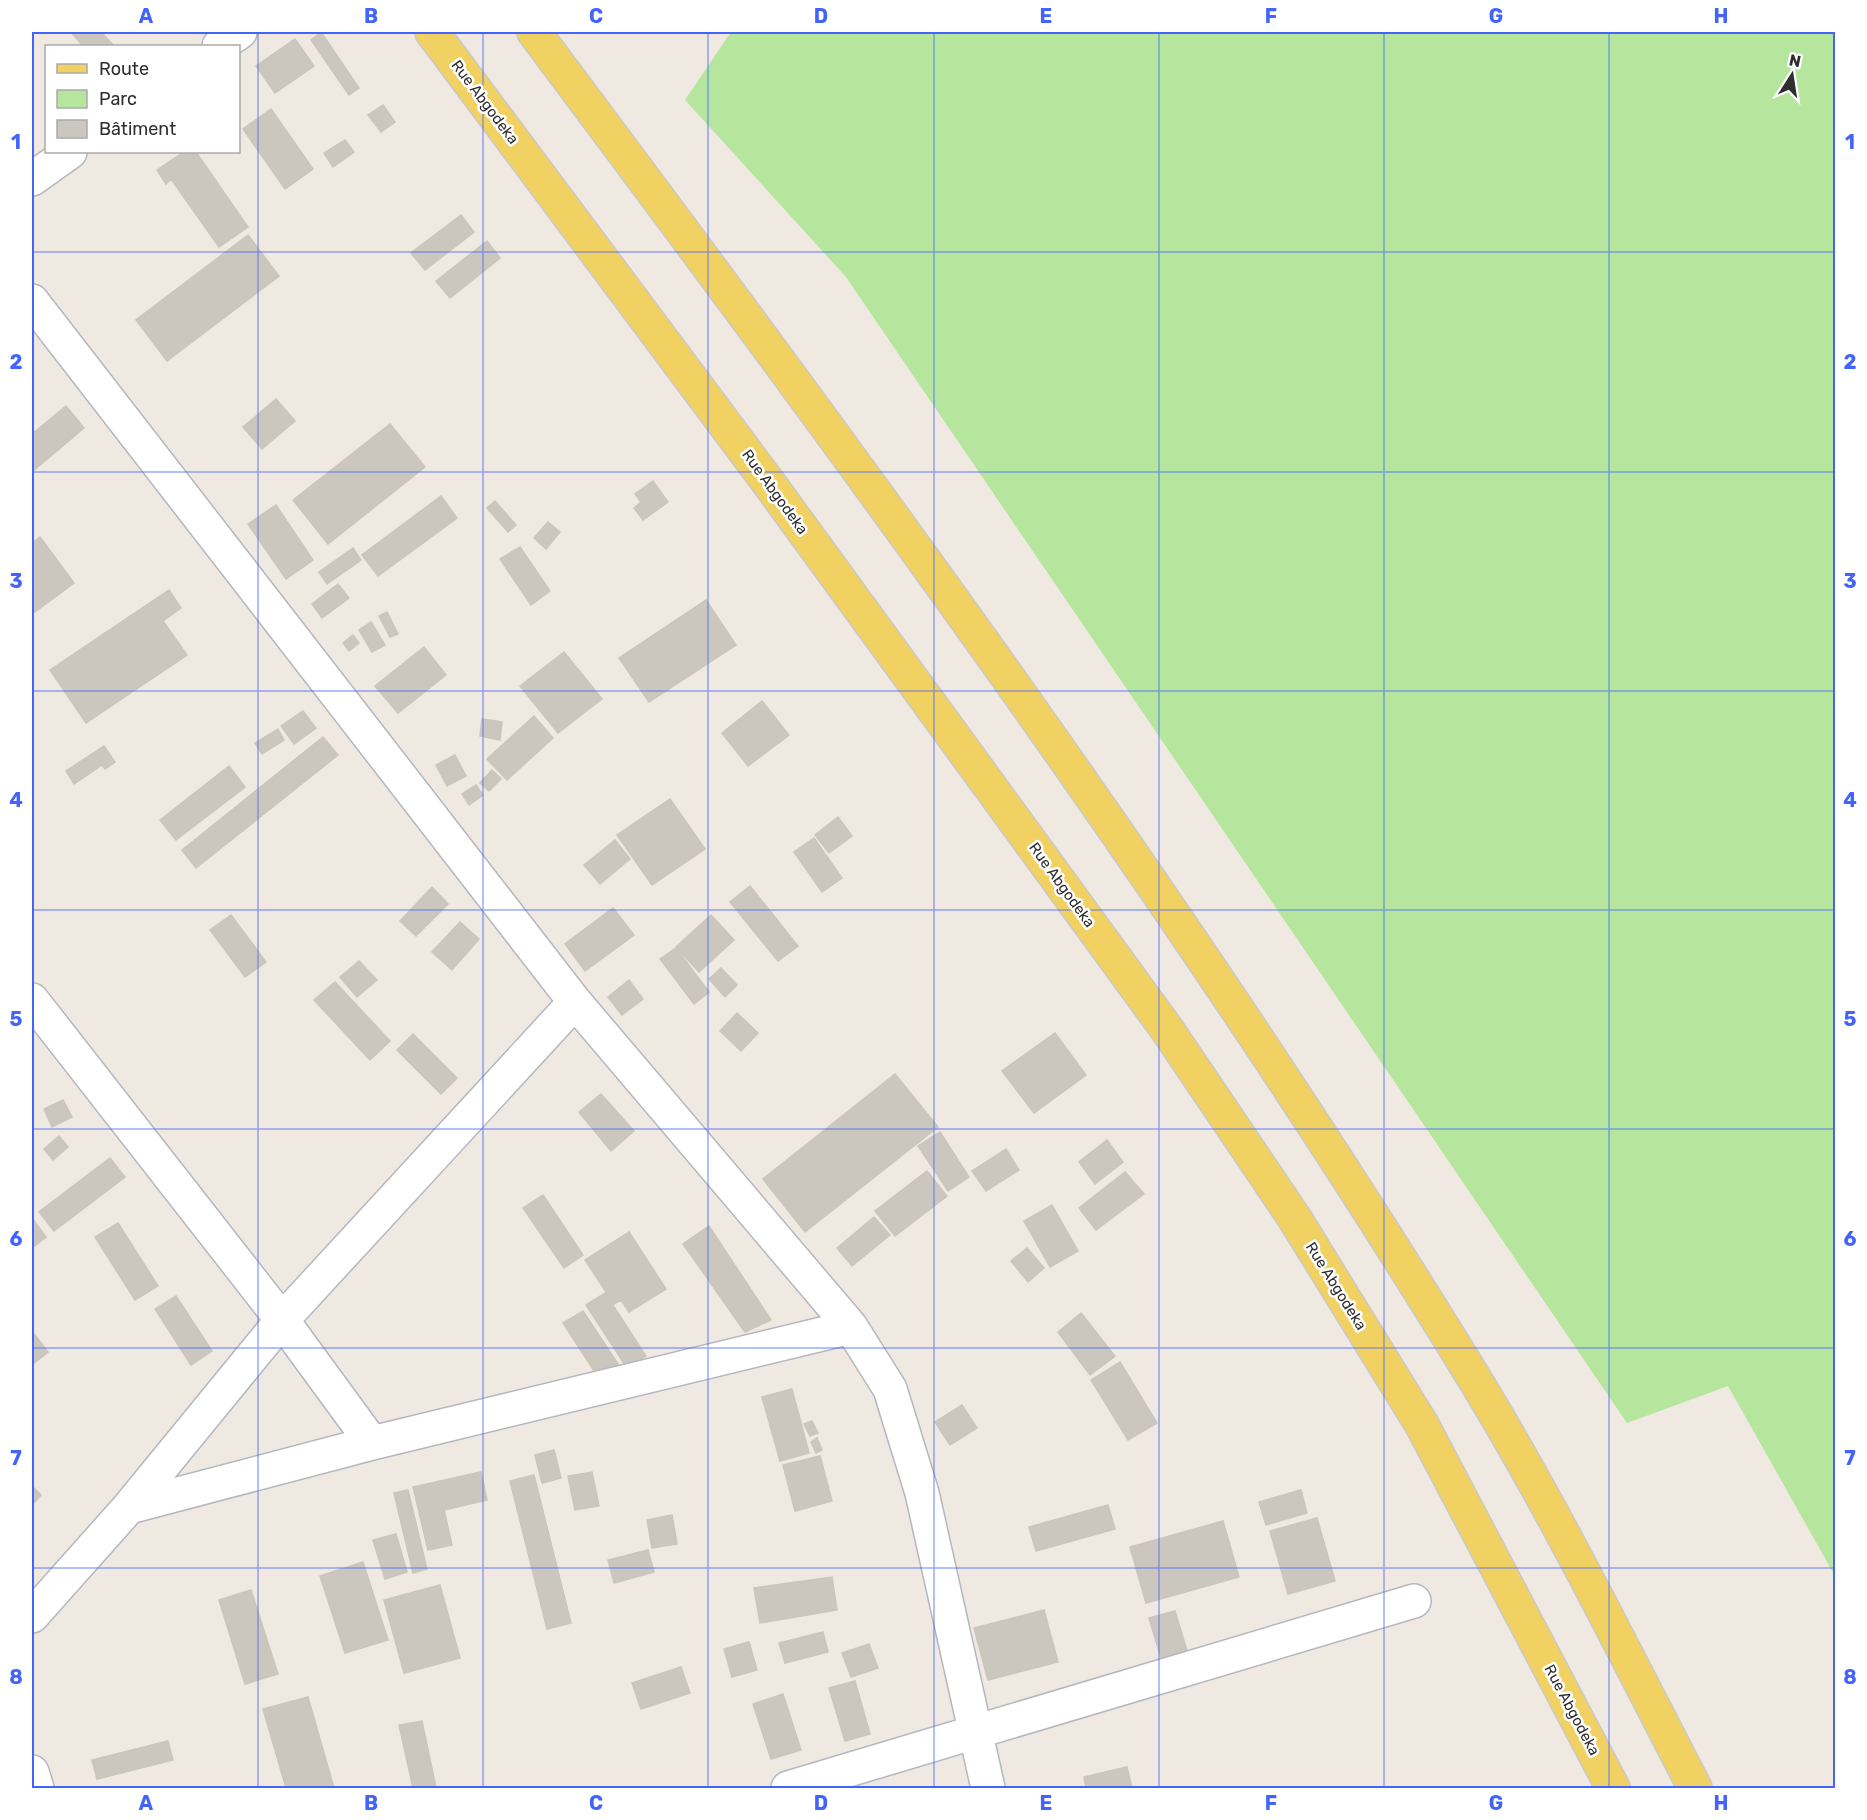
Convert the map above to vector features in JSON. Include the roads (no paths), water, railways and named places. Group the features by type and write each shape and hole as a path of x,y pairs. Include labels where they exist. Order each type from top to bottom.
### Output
{"main road":[{"name":"Rue Abgodeka","path":"432,32 768,482 1166,1028 1289,1209 1422,1425 1613,1788"},
{"path":"534,32 974,630 1222,989 1475,1381 1591,1585 1695,1788"}],"street":[{"path":"220,45 240,32"},
{"path":"32,179 69,153"},
{"path":"32,301 575,1002 851,1327 890,1389 922,1493 988,1788"},
{"path":"32,1000 282,1320 372,1443"},
{"path":"32,1616 129,1506 282,1320 575,1002"},
{"path":"129,1506 372,1443 851,1327"},
{"path":"788,1788 1414,1601"},
{"path":"32,1772 37,1788"}]}
